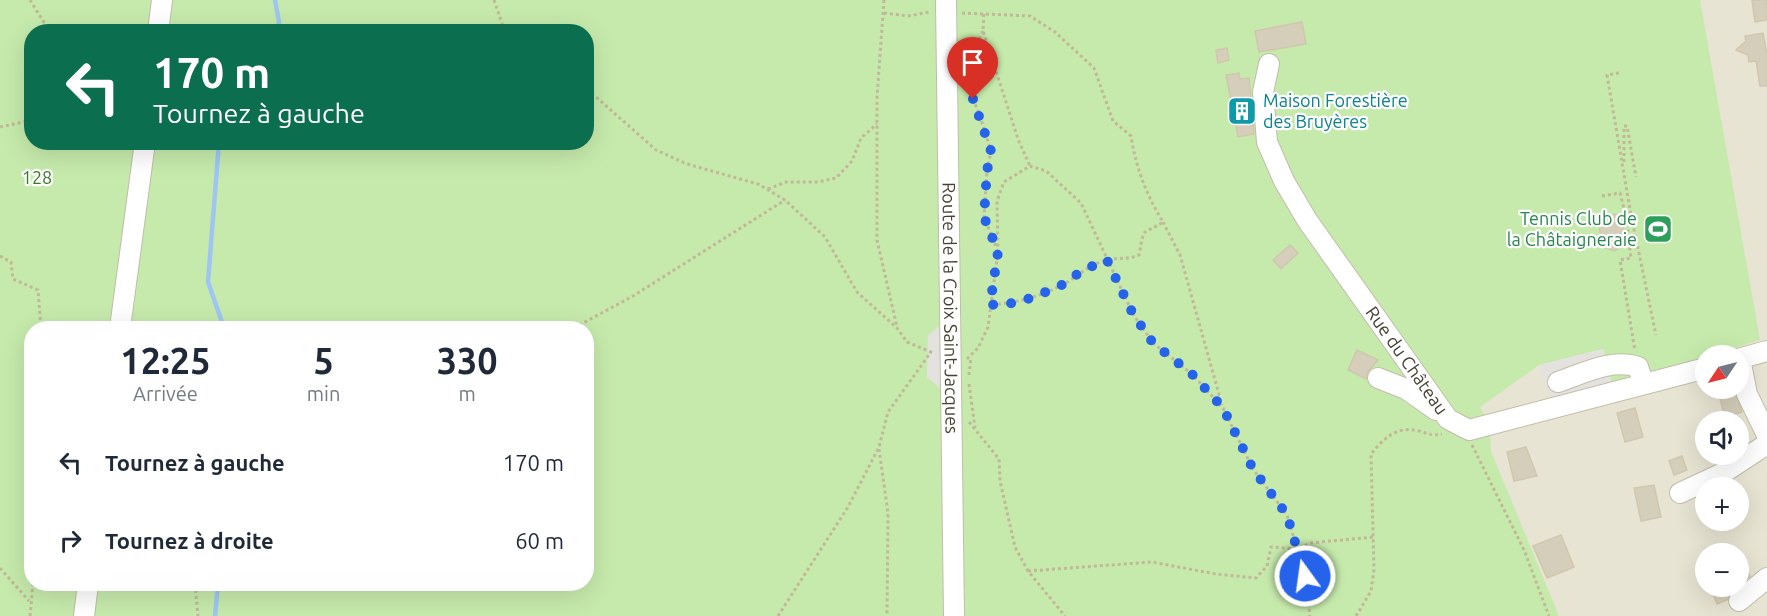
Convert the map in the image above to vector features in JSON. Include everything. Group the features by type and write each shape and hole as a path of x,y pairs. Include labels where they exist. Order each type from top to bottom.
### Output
{"street":[{"path":"159,24 162,0"},
{"name":"Route de la Croix Saint-Jacques","path":"946,6 953,402 954,616"},
{"name":"Rue du Château","path":"1269,64 1263,92 1267,142 1284,181 1307,220 1447,426 1470,430 1641,376 1695,369"},
{"path":"121,321 144,150"},
{"path":"1749,356 1767,351"},
{"path":"1558,382 1612,364 1626,363 1641,376"},
{"path":"1378,378 1406,389 1447,426"},
{"path":"1749,398 1767,435"},
{"path":"1680,492 1723,473 1767,444"},
{"path":"1739,601 1767,579"},
{"path":"84,616 87,591"}],"path":[{"path":"30,0 45,24"},
{"path":"494,0 502,24"},
{"path":"884,0 877,124 877,240 897,328"},
{"path":"884,13 908,16 946,6 984,14 1030,16 1055,32 1094,68 1102,99 1113,121 1131,136 1135,160 1146,193 1180,255 1223,408 1253,469 1287,515 1299,549 1310,616"},
{"path":"984,14 983,31 1018,139 1030,166 1053,176 1081,203 1133,314 1153,343 1192,374 1223,408"},
{"path":"983,31 972,54 967,86 979,113 991,151 987,171 984,217 998,252"},
{"path":"1619,73 1607,75 1631,215 1656,335"},
{"path":"594,95 656,150 687,164 758,184 785,200 825,237 857,292 897,328 907,342 951,362 965,361 978,348 988,327 998,252 997,201 1004,182 1030,166"},
{"path":"0,127 24,122"},
{"path":"768,189 786,182 818,182 836,178 852,161 861,138 877,124"},
{"path":"1624,173 1624,126 1627,126 1636,177"},
{"path":"1602,196 1620,193 1626,217 1631,258 1620,260 1641,376"},
{"path":"587,321 633,296 785,200"},
{"path":"1626,217 1631,215"},
{"path":"990,305 1015,303 1034,297 1064,284 1083,270 1107,260 1130,259 1139,255 1142,234 1148,228 1163,222"},
{"path":"0,256 11,262 13,279 38,290 40,321"},
{"path":"778,616 848,507 879,447 888,412 932,352"},
{"path":"971,355 969,382 975,429"},
{"path":"953,402 999,459 1000,481 1016,547 1028,570 1065,616"},
{"path":"1356,616 1371,591 1374,570 1371,454 1386,436 1401,431 1418,431 1431,436 1447,426"},
{"path":"1467,437 1481,460 1524,550 1549,616"},
{"path":"879,447 888,513 887,616"},
{"path":"1028,570 1152,562 1216,574 1256,578 1267,566 1271,547 1299,549 1310,543 1374,537"},
{"path":"0,568 29,601"},
{"path":"30,616 29,601 31,591"},
{"path":"196,591 198,616"}],"shaded area":[{"path":"1264,0 1767,0 1767,616 1548,616"},
{"path":"942,324 944,392 927,377 928,335"},
{"path":"1603,349 1612,385 1551,402 1539,365"}],"green space":[{"name":"128","path":"0,0 1700,0 1760,340 1744,345 1695,345 1695,360 1612,385 1603,349 1539,365 1480,407 1490,424 1491,451 1559,616 0,616"}],"building":[{"path":"1752,0 1767,0 1767,20 1755,22"},
{"path":"1302,22 1306,44 1259,52 1255,31"},
{"path":"1763,33 1767,54 1767,86 1760,86 1756,61 1749,62 1748,55 1736,50 1746,41 1745,36"},
{"path":"1227,48 1229,60 1218,63 1216,50"},
{"name":"Maison Forestière des Bruyères","path":"1239,73 1240,79 1249,78 1254,134 1238,137 1226,75"},
{"path":"1614,214 1622,217 1625,237 1625,243 1615,251 1603,247 1599,226"},
{"path":"1290,245 1298,253 1281,269 1273,260"},
{"path":"1357,350 1378,360 1367,373 1366,379 1348,370"},
{"path":"1720,399 1738,399 1742,411 1723,411"},
{"path":"1635,408 1643,437 1625,442 1617,413"},
{"path":"1526,447 1537,476 1514,481 1507,452"},
{"path":"1682,456 1687,470 1674,475 1669,461"},
{"path":"1654,485 1661,517 1641,521 1634,488"},
{"path":"1561,535 1574,567 1547,578 1533,546"},
{"path":"1714,597 1729,597 1727,600 1717,604"}],"waterway":[{"path":"275,0 278,24"},
{"path":"218,150 208,282 222,321"},
{"path":"215,616 217,591"}],"place":[{"name":"Maison Forestière des Bruyères","path":"1242,111"},
{"name":"Tennis Club de la Châtaigneraie","path":"1658,229"}],"route":[{"path":"973,99 991,151 987,171 984,217 998,252 990,305 1015,303 1034,297 1064,284 1083,270 1107,260 1133,314 1153,343 1192,374 1223,408 1253,469 1287,515 1299,549 1305,576"}]}
